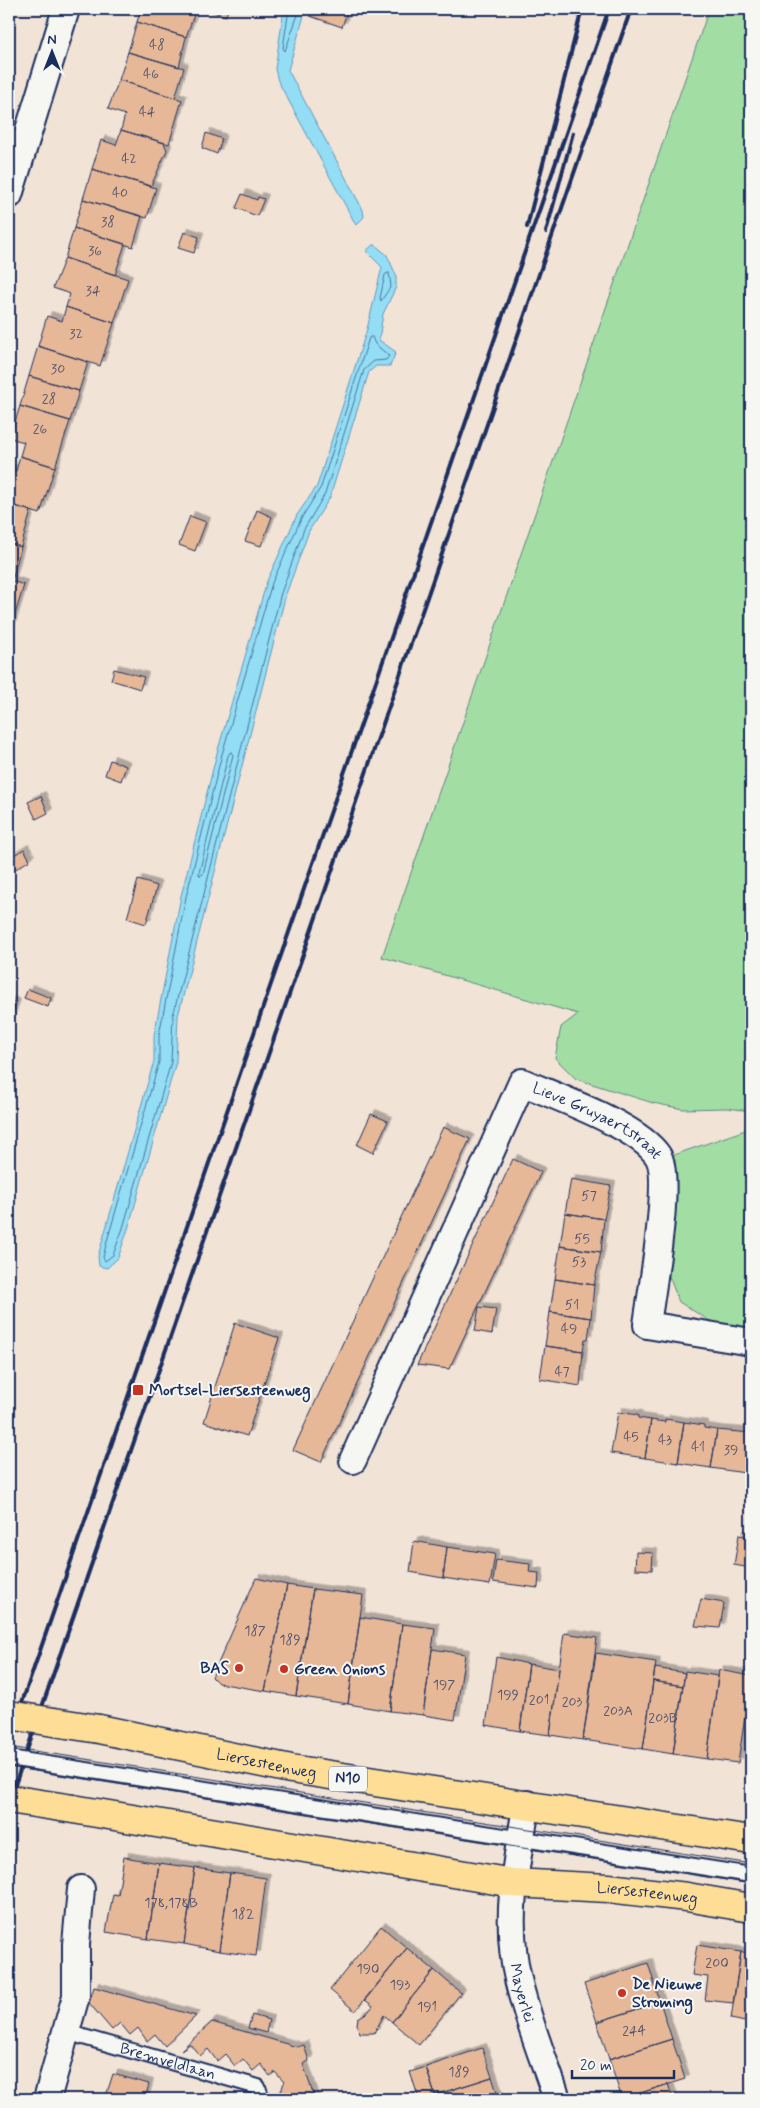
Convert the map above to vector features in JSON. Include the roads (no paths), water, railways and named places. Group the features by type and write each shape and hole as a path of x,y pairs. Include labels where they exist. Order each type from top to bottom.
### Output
{"main road":[{"name":"Liersesteenweg","path":"9,1715 100,1729 291,1769 751,1840"},
{"name":"Liersesteenweg","path":"9,1799 512,1883 608,1888 751,1908"}],"street":[{"path":"9,195 66,9"},
{"name":"Lieve Gruyaertstraat","path":"353,1460 522,1082 628,1128 658,1156 664,1194 647,1325 751,1342"},
{"path":"512,1883 527,1804"},
{"name":"Mayerlei","path":"512,1883 513,1939 518,1979 556,2099"},
{"path":"46,2099 76,1996 76,1944 81,1889"}],"lane":[{"path":"9,1758 751,1875"},
{"name":"Bremveldlaan","path":"66,2032 258,2087 262,2099"}],"water":[{"path":"284,9 306,9 288,70 363,210 364,217 356,225 278,81 275,69"},
{"path":"374,244 387,255 396,275 396,287 383,314 379,340 396,352 390,366 376,366 369,372 330,497 309,531 286,594 178,1016 176,1062 118,1258 107,1268 99,1266 98,1256 154,1061 154,1035 181,896 217,753 267,581 297,515 317,486 367,329 382,267 366,251"}],"tram line":[{"path":"9,1747 751,1864"},
{"path":"9,1767 751,1884"}],"railway":[{"path":"527,227 582,9"},
{"path":"9,1740 609,9"},
{"path":"9,1802 631,9"},
{"path":"546,232 573,133"}],"place":[{"name":"Mortsel-Liersesteenweg","path":"138,1390"},
{"name":"BAS","path":"239,1668"},
{"name":"Green Onions","path":"284,1669"},
{"name":"De Nieuwe Stroming","path":"622,1993"}]}
